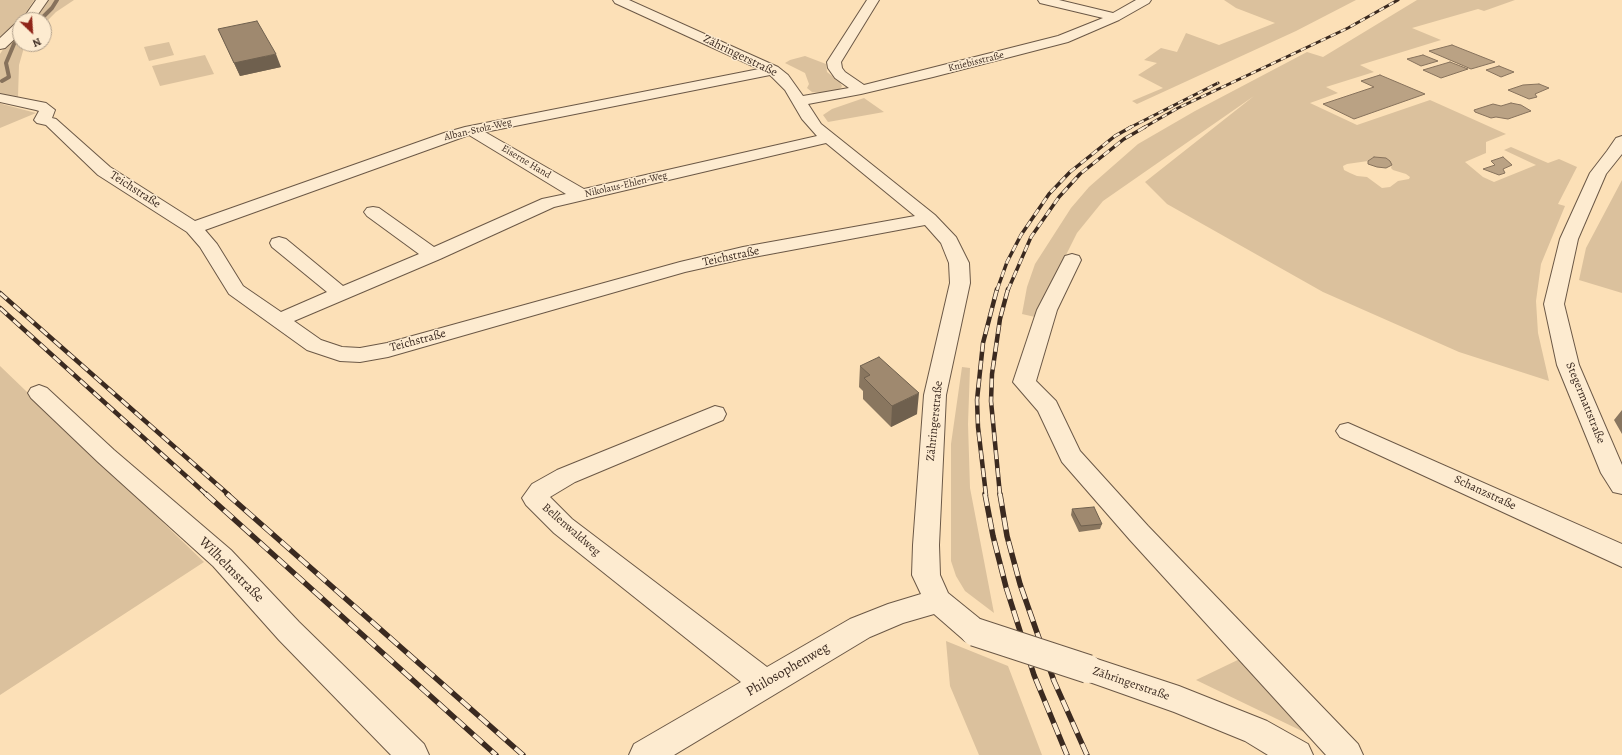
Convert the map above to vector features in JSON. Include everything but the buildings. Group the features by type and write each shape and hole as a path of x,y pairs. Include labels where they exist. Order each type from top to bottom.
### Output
{"street":[{"path":"34,12 42,0"},
{"name":"Zähringerstraße","path":"619,0 773,70 783,78 800,101 810,120 828,138 929,218 949,241 959,263 960,283 935,395 926,545 926,575 938,601 975,632 1179,700 1256,731 1297,755"},
{"path":"861,90 840,75 834,62 843,50 873,0"},
{"path":"1044,0 1115,17"},
{"name":"Kniebisstraße","path":"800,101 861,90 1049,43 1082,32 1115,17 1145,0"},
{"path":"0,46 12,35"},
{"name":"Alban-Stolz-Weg","path":"193,228 450,136 471,130 773,70"},
{"name":"Teichstraße","path":"0,98 41,106 47,110 42,120 51,122 104,171 193,228 208,244 236,290 314,345 340,354 360,355 388,350 680,268 751,252 929,218"},
{"name":"Eiserne Hand","path":"471,130 582,195"},
{"name":"Nikolaus-Ehlen-Weg","path":"279,320 433,255 548,203 828,138"},
{"name":"Stegermattstraße","path":"1622,141 1614,154 1598,173 1568,239 1554,304 1568,365 1613,472 1622,486"},
{"path":"373,212 433,255"},
{"path":"279,244 341,294"},
{"path":"1072,260 1047,310 1024,382 1048,407 1070,456 1139,533 1347,755"},
{"name":"Wilhelmstraße","path":"39,394 106,456 222,558 290,631 413,755"},
{"name":"Bellenwaldweg","path":"715,414 566,476 541,491 535,498 563,526 766,684"},
{"name":"Schanzstraße","path":"1348,431 1622,556"},
{"name":"Philosophenweg","path":"646,755 860,628 898,612 938,601"}],"shaded area":[{"path":"0,0 34,0 26,12 12,12 12,30 0,40"},
{"path":"46,0 74,0 52,16 52,12 38,12"},
{"path":"1224,0 1356,0 1296,31 1137,104 1132,101 1163,88 1138,75 1157,63 1144,60 1161,48 1177,52 1186,33 1219,45 1275,23 1236,8"},
{"path":"1417,0 1515,0 1484,11 1478,9 1412,28 1441,40 1360,65 1374,72 1326,87 1338,93 1310,103 1357,125 1430,100 1506,134 1486,142 1486,153 1465,162 1483,177 1494,182 1536,165 1504,150 1511,147 1548,163 1559,159 1577,167 1558,204 1565,206 1541,264 1536,301 1538,333 1549,381 1459,352 1323,292 1167,204 1145,182 1254,96 1103,201 1077,233 1035,317 1022,314 1027,287 1035,264 1071,208 1089,187 1138,144 1195,111 1307,52 1323,57","holes":["1374,157 1392,165 1391,168 1393,170 1406,174 1410,177 1409,179 1398,181 1390,187 1382,188 1367,177 1357,176 1344,170 1343,166 1368,161"]},
{"path":"12,38 12,52 23,52 19,65 18,97 6,97 0,93 0,54"},
{"path":"169,42 174,55 149,61 144,47"},
{"path":"1452,45 1495,62 1471,69 1429,51"},
{"path":"205,55 214,74 160,86 152,66"},
{"path":"1423,55 1438,61 1421,66 1407,59"},
{"path":"805,56 826,64 827,72 840,82 842,86 841,88 836,91 820,93 812,92 807,88 809,84 805,73 785,63"},
{"path":"1450,62 1468,69 1441,78 1423,70"},
{"path":"1499,66 1514,72 1501,77 1486,70"},
{"path":"1380,75 1425,94 1354,119 1323,104 1374,87 1361,81"},
{"path":"1539,84 1549,88 1535,94 1537,97 1529,99 1508,90 1523,85"},
{"path":"864,98 884,112 828,122 823,115 832,109"},
{"path":"0,103 2,104 36,113 0,128"},
{"path":"1511,103 1521,105 1531,111 1508,119 1496,117 1491,118 1475,112 1474,110 1493,104 1501,106"},
{"path":"1374,157 1386,158 1392,165 1386,168 1368,164 1368,161"},
{"path":"1503,157 1512,165 1503,169 1505,173 1499,175 1483,169 1495,165 1491,161"},
{"path":"1622,180 1622,293 1579,280 1586,248"},
{"path":"0,366 204,562 0,695"},
{"path":"962,367 970,368 968,424 970,488 994,613 965,591 956,576 951,561 951,444"},
{"path":"946,641 1008,666 1042,755 979,755 950,686"},
{"path":"1244,657 1306,726 1306,733 1196,680"}],"waterway":[{"path":"48,12 57,0"},
{"path":"2,81 9,77 6,63 12,49"}],"railway":[{"path":"1143,128 1178,108 1348,28 1398,0"},
{"path":"1129,128 1218,83"},
{"path":"997,290 1007,262 1021,235 1049,194 1070,172 1115,136 1131,127"},
{"path":"1008,290 1031,237 1059,197 1080,174 1124,139 1145,127"},
{"path":"986,495 978,427 977,400 983,343 997,289"},
{"path":"1000,495 991,401 992,374 1000,319 1008,289"},
{"path":"0,293 229,495"},
{"path":"0,308 207,495"},
{"path":"206,494 496,755"},
{"path":"227,494 523,755"},
{"path":"985,494 993,536 1006,587 1034,675 1067,755"},
{"path":"1000,494 1007,536 1020,584 1054,681 1087,755"}]}
